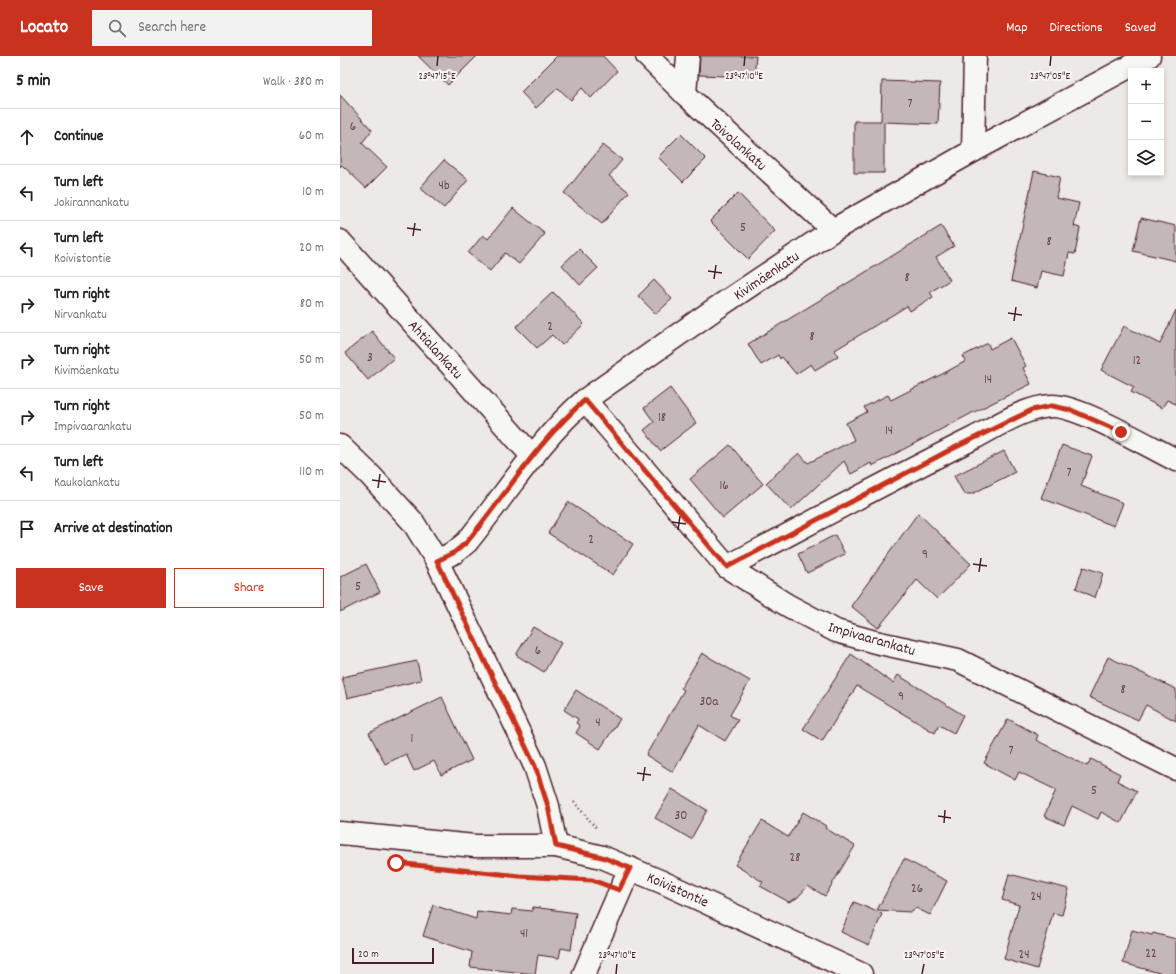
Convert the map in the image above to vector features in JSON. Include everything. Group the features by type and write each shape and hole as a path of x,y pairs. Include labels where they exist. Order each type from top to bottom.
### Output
{"street":[{"name":"Toivolankatu","path":"647,56 685,94 834,230"},
{"path":"685,94 688,56"},
{"path":"973,151 976,56"},
{"name":"Kivimäenkatu","path":"437,561 455,552 467,542 566,417 585,400 715,309 834,230 973,151 1149,56"},
{"name":"Ahtialankatu","path":"340,241 533,457"},
{"name":"Impivaarankatu","path":"585,400 727,567 787,605 836,631 875,642 958,660 1176,770"},
{"path":"727,567 950,450 1032,410 1052,406 1071,410 1121,432 1176,460"},
{"path":"340,446 370,475 413,522 437,561 535,766 548,806 556,846"},
{"name":"Koivistontie","path":"340,833 475,846 556,846 602,857 630,868 861,974"},
{"path":"584,974 619,890 630,868"}],"path":[{"path":"488,873 592,880 619,890"}],"building":[{"path":"418,56 477,56 448,85"},
{"path":"557,56 603,56 617,71 591,98 582,88 571,100 558,88 536,108 521,92"},
{"path":"700,56 756,56 754,77 699,75"},
{"path":"882,81 940,83 938,124 884,122 884,173 854,173 854,121 881,121"},
{"path":"340,95 372,130 362,143 387,167 366,188 342,165 340,167"},
{"path":"681,134 706,159 683,182 658,157"},
{"path":"603,145 622,160 609,176 629,192 602,224 564,193"},
{"path":"444,160 468,180 444,208 420,188"},
{"path":"1034,171 1060,177 1056,198 1079,203 1074,226 1080,228 1075,254 1069,253 1064,276 1041,271 1037,288 1011,281"},
{"path":"738,193 775,231 748,259 710,221"},
{"path":"513,208 545,234 519,264 505,253 490,271 468,253 483,235 488,239"},
{"path":"1141,218 1176,226 1176,261 1133,251"},
{"path":"941,226 954,246 936,257 950,280 930,292 933,297 910,311 907,306 835,350 838,356 815,370 811,364 796,374 782,357 780,359 778,355 761,365 748,344"},
{"path":"579,249 598,268 580,285 562,265"},
{"path":"654,280 672,299 656,314 638,296"},
{"path":"553,292 584,324 562,345 552,335 537,348 516,327"},
{"path":"1176,310 1176,404 1167,400 1162,408 1131,392 1134,387 1101,370 1124,326 1160,344"},
{"path":"372,331 394,358 368,380 345,353"},
{"path":"1011,338 1026,366 1023,368 1031,384 972,413 872,466 871,463 851,474 844,461 791,510 766,483 799,453 808,463 854,440 846,423 867,412 864,407 888,395 891,400 946,372 966,361 963,356 988,343 990,349"},
{"path":"670,388 696,423 660,451 644,430 654,422 644,408"},
{"path":"730,445 763,484 723,518 690,479"},
{"path":"1062,445 1092,456 1081,486 1123,503 1114,526 1041,498"},
{"path":"1004,451 1015,472 972,494 964,494 954,476"},
{"path":"568,502 633,544 613,575 548,533"},
{"path":"918,513 971,564 937,599 917,580 878,628 851,606"},
{"path":"835,535 845,554 807,573 798,554"},
{"path":"366,564 380,592 340,612 340,577"},
{"path":"1083,567 1103,573 1095,598 1076,588"},
{"path":"533,627 561,643 544,672 516,655"},
{"path":"702,653 750,681 730,715 738,720 725,741 699,725 673,772 646,755 684,690 681,688"},
{"path":"851,654 893,683 898,675 963,715 954,733 939,725 935,733 857,686 822,741 803,729"},
{"path":"1108,657 1176,689 1176,721 1146,705 1138,720 1089,697"},
{"path":"417,661 421,680 347,698 342,677"},
{"path":"576,690 620,719 600,749 576,733 580,726 576,723 578,719 564,710"},
{"path":"442,697 472,760 441,775 434,761 414,771 406,754 385,764 369,733"},
{"path":"1008,719 1038,735 1036,740 1087,766 1091,759 1120,774 1117,781 1137,791 1121,823 1101,812 1098,819 1072,806 1064,825 1044,816 1056,790 1019,772 1015,780 984,763"},
{"path":"672,789 707,810 691,839 655,818"},
{"path":"803,812 826,826 825,828 855,846 825,896 808,886 797,898 789,902 760,886 763,882 735,865 762,821 788,837"},
{"path":"904,859 947,881 930,915 916,908 910,912 877,910"},
{"path":"1009,874 1069,889 1062,915 1053,913 1037,969 1004,959 1019,905 1002,900"},
{"path":"854,902 882,914 869,945 841,932"},
{"path":"433,905 476,919 477,911 511,915 512,909 532,911 533,907 576,913 571,950 561,948 559,958 538,955 535,974 470,967 472,952 423,936"},
{"path":"1132,930 1152,935 1153,933 1176,939 1176,974 1163,974 1123,963"}],"route":[{"path":"396,863 519,876 592,880 619,890 630,868 602,857 556,846 548,806 535,766 437,561 455,552 467,542 497,505 550,434 585,400 596,415 727,567 950,450 1032,410 1052,406 1071,410 1121,432"}]}
